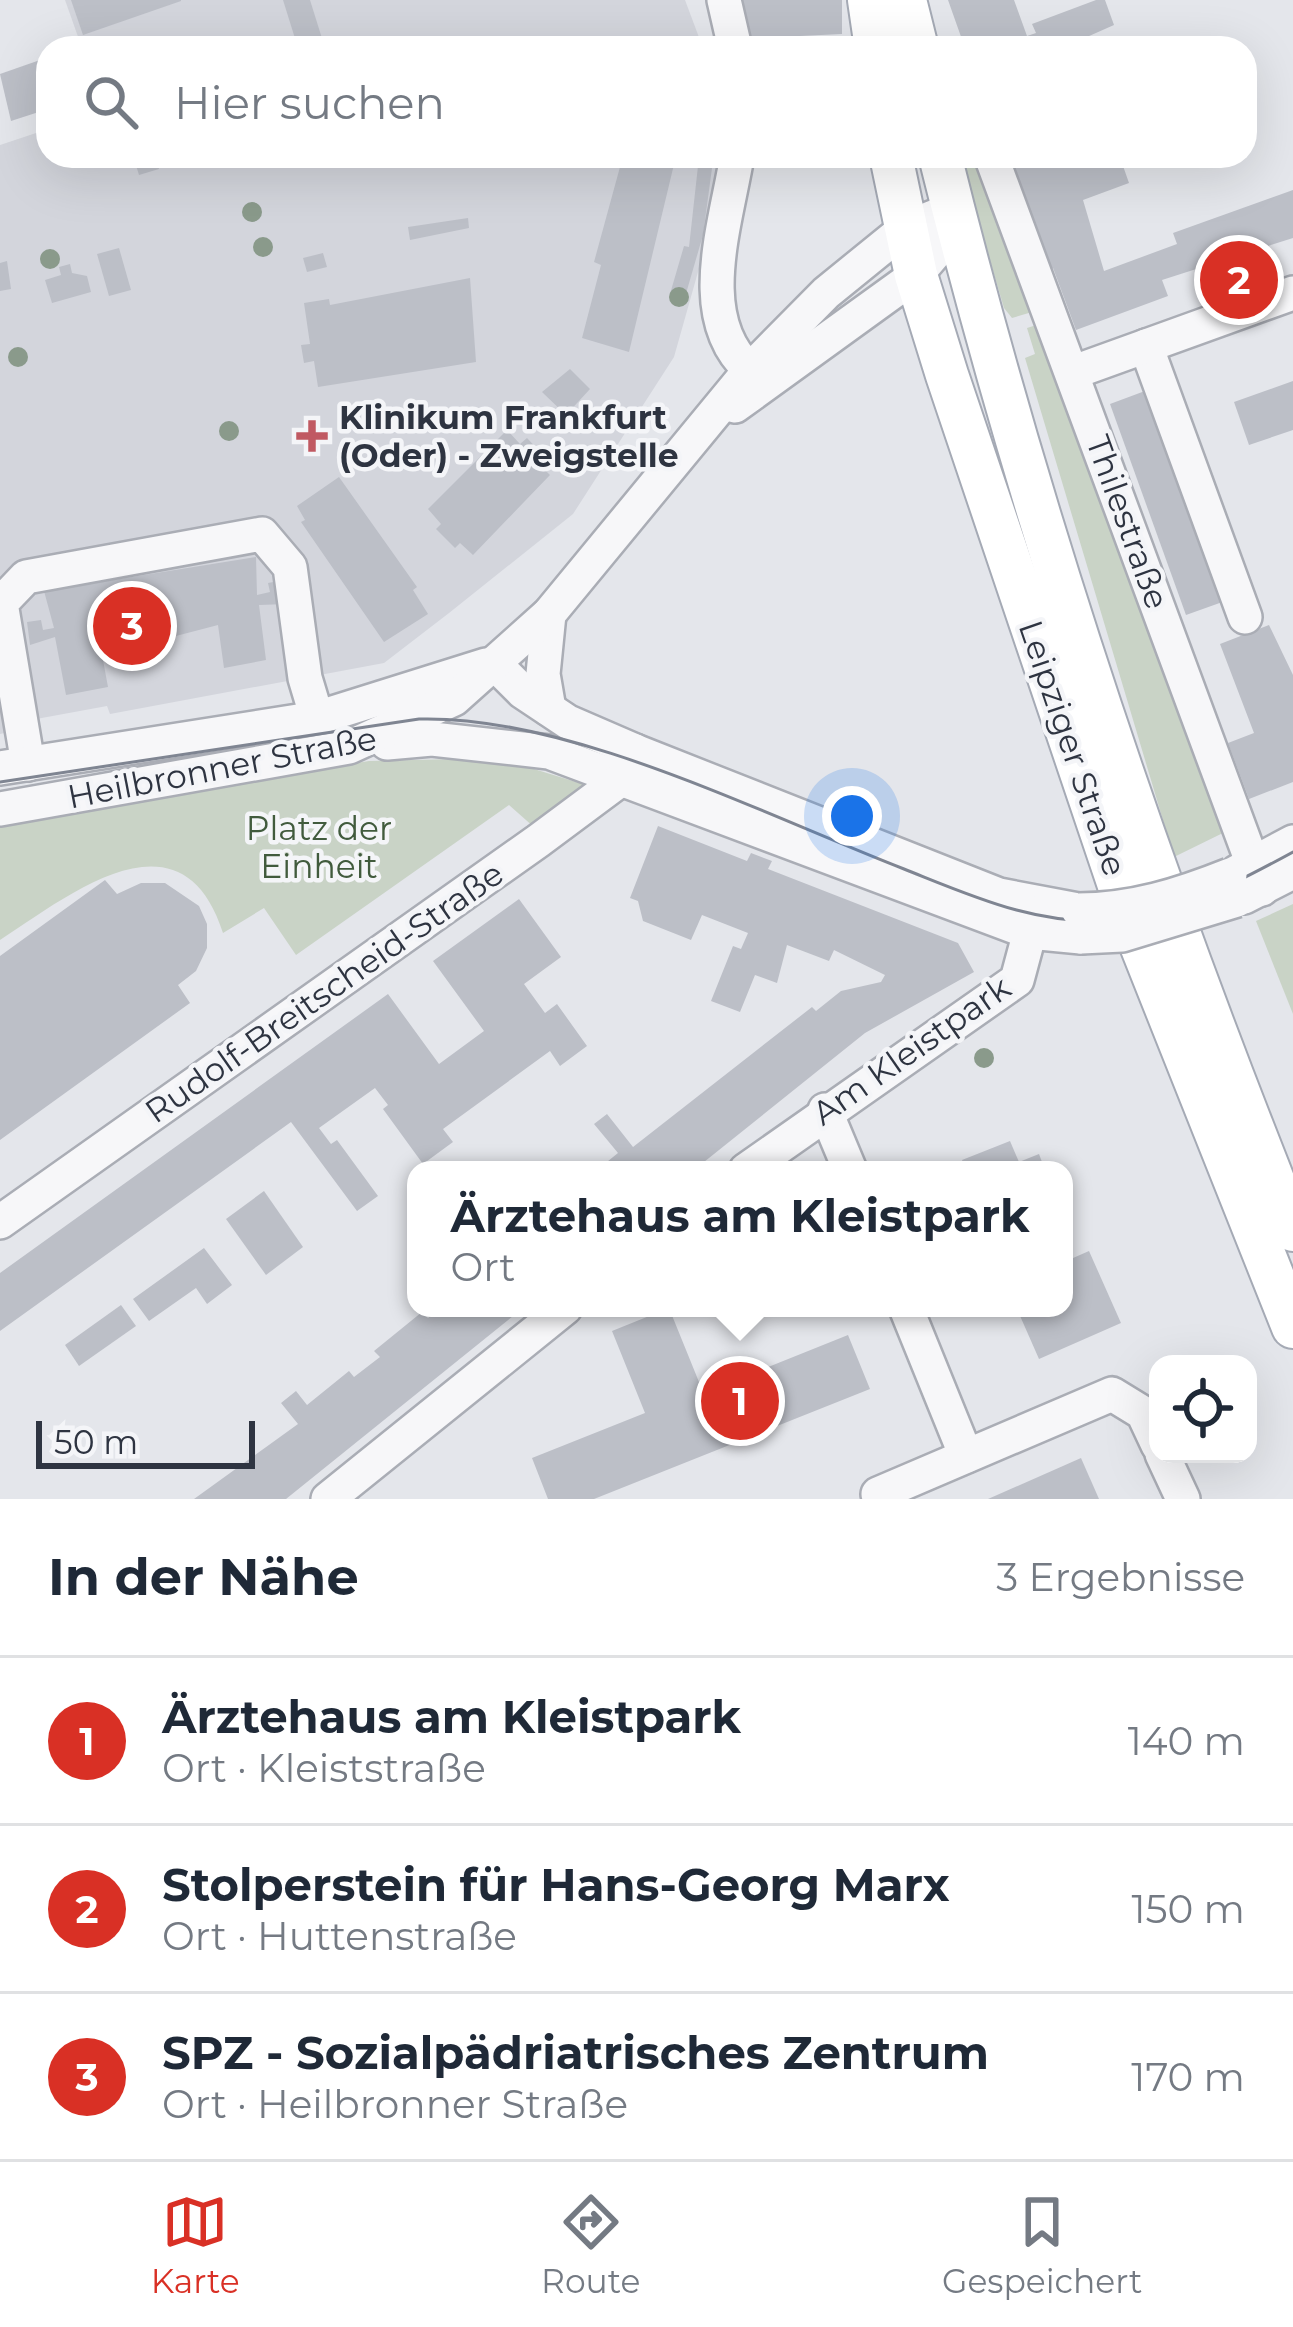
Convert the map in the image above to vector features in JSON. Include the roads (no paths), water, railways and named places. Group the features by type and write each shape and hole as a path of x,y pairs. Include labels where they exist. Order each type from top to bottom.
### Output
{"main road":[{"path":"869,0 874,36"},
{"path":"905,0 914,36"},
{"name":"Leipziger Straße","path":"894,168 916,275 1129,915 1293,1327"},
{"name":"Leipziger Straße","path":"943,168 1099,710 1208,1018 1293,1230"}],"street":[{"path":"724,0 732,36"},
{"path":"735,168 715,299 730,352 750,370"},
{"name":"Thilestraße","path":"996,168 1074,372 1245,882"},
{"name":"Heilbronner Straße","path":"713,421 916,275 939,248 953,208"},
{"name":"Heilbronner Straße","path":"0,809 350,747 454,699 549,614 713,421 750,370 826,293 906,228 953,208"},
{"path":"1074,372 1293,293"},
{"path":"1146,346 1245,617"},
{"path":"14,766 2,603 26,577 262,535 290,567 305,678 317,718"},
{"path":"549,614 543,674 549,709"},
{"path":"498,744 478,717 478,691 494,663 549,709 630,764"},
{"name":"Heilbronner Straße","path":"14,766 317,718 494,663"},
{"path":"350,747 433,739 630,764 1033,918 1079,923 1109,910 1293,872"},
{"name":"Rudolf-Breitscheid-Straße","path":"0,1222 630,764"},
{"path":"1245,882 1293,842"},
{"name":"Am Kleistpark","path":"758,1161 1017,980 1033,918"},
{"path":"825,1110 846,1161"},
{"path":"328,1499 554,1317"},
{"path":"910,1317 966,1456"},
{"path":"878,1494 1112,1394 1143,1413 1149,1425"},
{"path":"1166,1463 1183,1499"}],"tram line":[{"path":"0,782 419,719 477,722 601,750 981,899 1060,919 1115,920 1162,911 1229,885 1293,852"}],"place":[{"name":"Stolperstein für Hans-Georg Marx","path":"1239,280"},
{"name":"Klinikum Frankfurt (Oder) - Zweigstelle","path":"312,436"},
{"name":"SPZ - Sozialpädriatrisches Zentrum","path":"132,626"},
{"name":"Ärztehaus am Kleistpark","path":"740,1401"}],"park label":[{"name":"Platz der Einheit","path":"319,847"}]}
